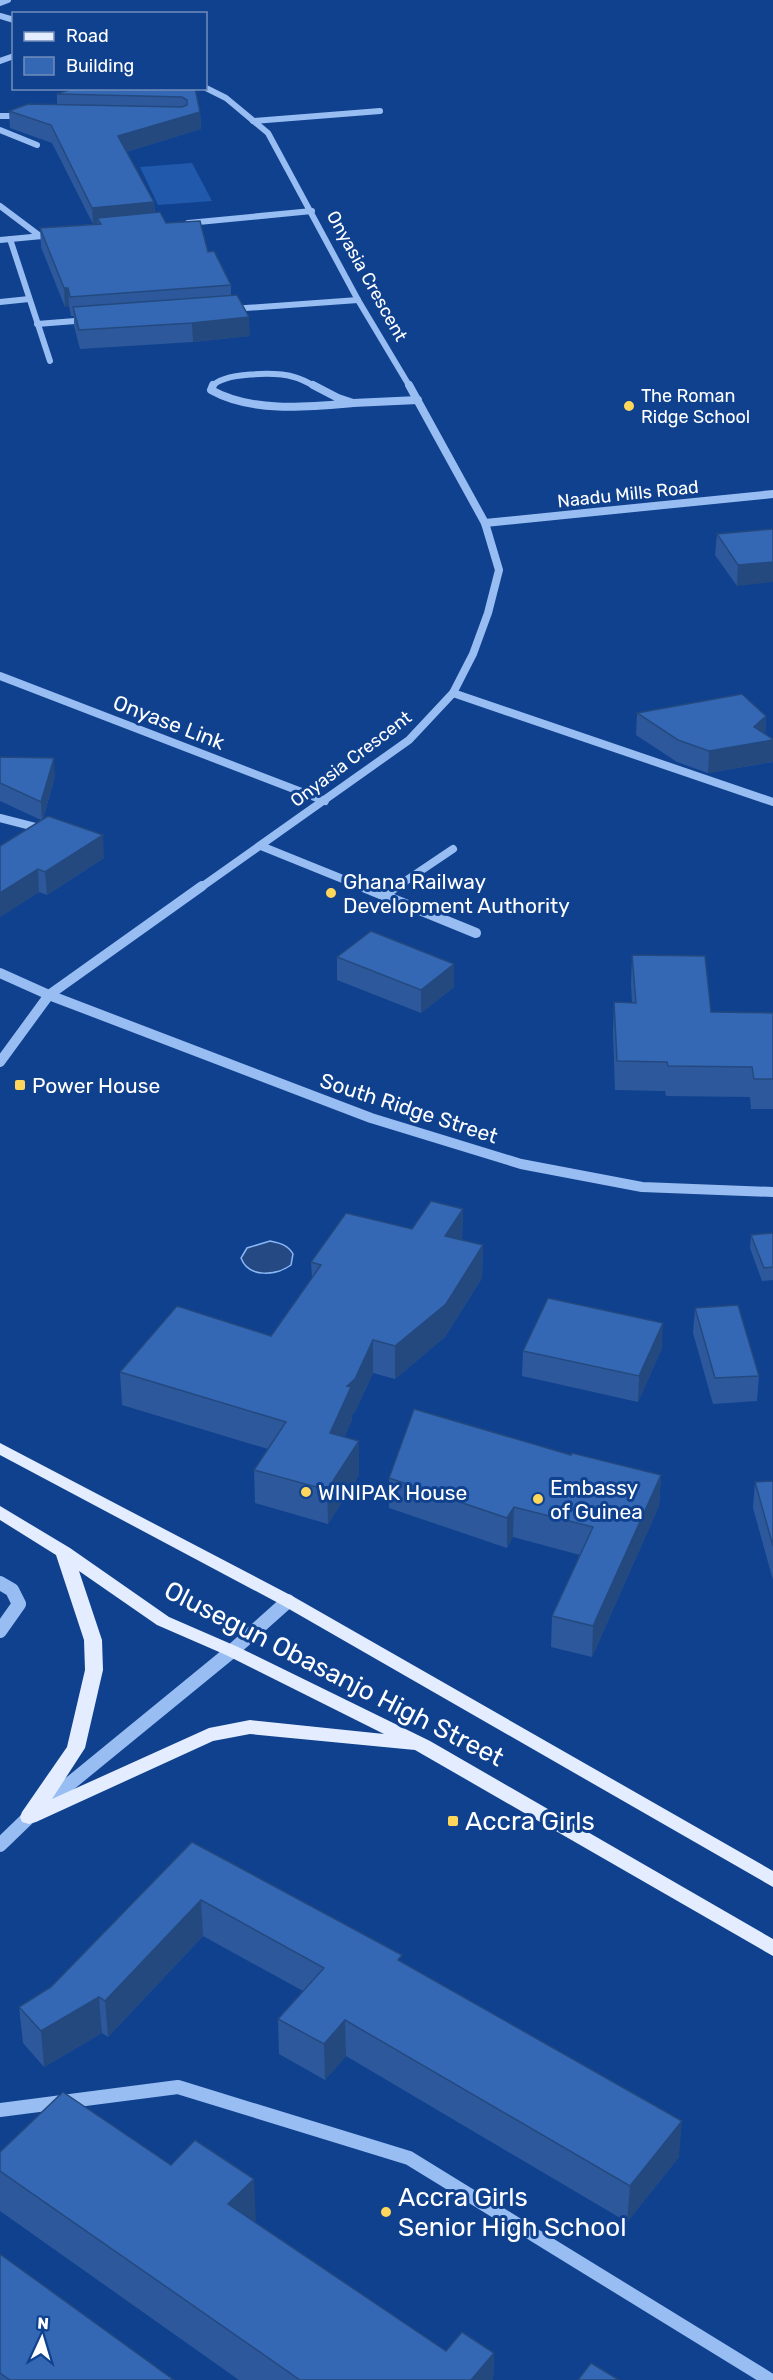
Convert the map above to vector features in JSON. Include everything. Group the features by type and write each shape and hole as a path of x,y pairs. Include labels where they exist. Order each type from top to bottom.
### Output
{"main road":[{"name":"Olusegun Obasanjo High Street","path":"0,1448 288,1601 773,1880"},
{"name":"Olusegun Obasanjo High Street","path":"0,1512 64,1552 163,1621 232,1651 424,1746 773,1948"},
{"path":"28,1817 76,1748 94,1670 93,1640 64,1552"},
{"path":"28,1817 209,1735 250,1727 424,1746"}],"street":[{"path":"0,3 8,0"},
{"name":"Onyasia Crescent","path":"0,1062 49,994 409,740 453,693 473,654 488,613 499,570 485,523 418,400 358,300 268,133 226,98 207,88"},
{"path":"253,121 380,111"},
{"path":"0,116 34,117"},
{"path":"0,130 37,145"},
{"path":"0,206 40,236"},
{"path":"182,223 312,211"},
{"path":"0,240 64,234"},
{"path":"10,239 50,361"},
{"path":"0,302 29,299"},
{"path":"227,310 358,300"},
{"path":"38,324 97,320"},
{"path":"353,403 332,397 297,378 281,374 253,374 222,379 213,384 211,390 218,396 267,404 353,403 418,400"},
{"name":"Naadu Mills Road","path":"485,523 773,494"},
{"name":"Onyase Link","path":"0,676 325,801"},
{"path":"453,693 773,802"},
{"path":"0,818 49,831"},
{"path":"261,846 476,933"},
{"path":"384,895 453,849"},
{"name":"South Ridge Street","path":"0,973 371,1118 521,1164 642,1187 773,1192"},
{"path":"0,1583 12,1590 19,1604 0,1631"},
{"path":"0,1845 28,1817 232,1651 288,1601"},
{"path":"0,2110 178,2087 409,2158 770,2380"}],"shaded area":[{"path":"192,163 212,201 158,205 140,167"},
{"path":"270,1241 289,1248 293,1254 291,1265 278,1271 264,1273 245,1265 241,1258 247,1248"}],"building":[{"path":"68,90 195,90 200,112 118,136 154,202 92,208 51,125 9,111 28,104 182,107 187,105 187,100 182,97 57,94"},
{"path":"160,212 166,223 200,221 208,252 214,251 231,285 70,297 68,288 64,288 40,228 101,224 97,218"},
{"path":"237,295 249,317 79,330 73,307"},
{"path":"773,529 773,562 738,565 717,534"},
{"path":"742,694 766,716 754,727 773,740 709,751 678,740 637,713"},
{"path":"0,757 54,758 41,802 0,783"},
{"path":"48,816 103,835 45,872 38,869 0,893 0,846"},
{"path":"371,931 454,964 421,990 337,957"},
{"path":"632,955 705,956 711,1012 773,1013 773,1079 754,1079 752,1067 668,1066 667,1062 617,1061 614,1002 636,1003"},
{"path":"431,1201 463,1209 445,1236 483,1245 446,1304 395,1346 373,1340 355,1379 347,1386 351,1387 330,1433 359,1441 327,1490 254,1470 286,1422 120,1372 177,1306 271,1336 321,1265 311,1262 346,1213 412,1229"},
{"path":"773,1233 773,1267 764,1268 751,1235"},
{"path":"548,1298 663,1323 639,1376 523,1351"},
{"path":"738,1305 759,1376 715,1378 695,1308"},
{"path":"414,1409 571,1455 572,1453 661,1475 593,1626 552,1616 593,1527 514,1507 507,1518 389,1478"},
{"path":"773,1481 773,1546 755,1482"},
{"path":"192,1842 402,1955 398,1960 682,2121 630,2186 345,2020 324,2044 278,2019 324,1968 201,1900 105,2001 99,1997 41,2031 19,2007 51,1987"},
{"path":"63,2092 171,2165 195,2140 254,2179 228,2204 446,2351 462,2332 494,2353 471,2380 300,2380 0,2171 0,2152"},
{"path":"0,2254 174,2380 10,2380 0,2373"},
{"path":"591,2363 619,2380 578,2380"}],"place":[{"name":"The Roman Ridge School","path":"629,406"},
{"name":"Ghana Railway Development Authority","path":"331,893"},
{"name":"Power House","path":"20,1085"},
{"name":"WINIPAK House","path":"306,1492"},
{"name":"Embassy of Guinea","path":"538,1499"},
{"name":"Accra Girls","path":"453,1821"},
{"name":"Accra Girls Senior High School","path":"386,2212"}]}
